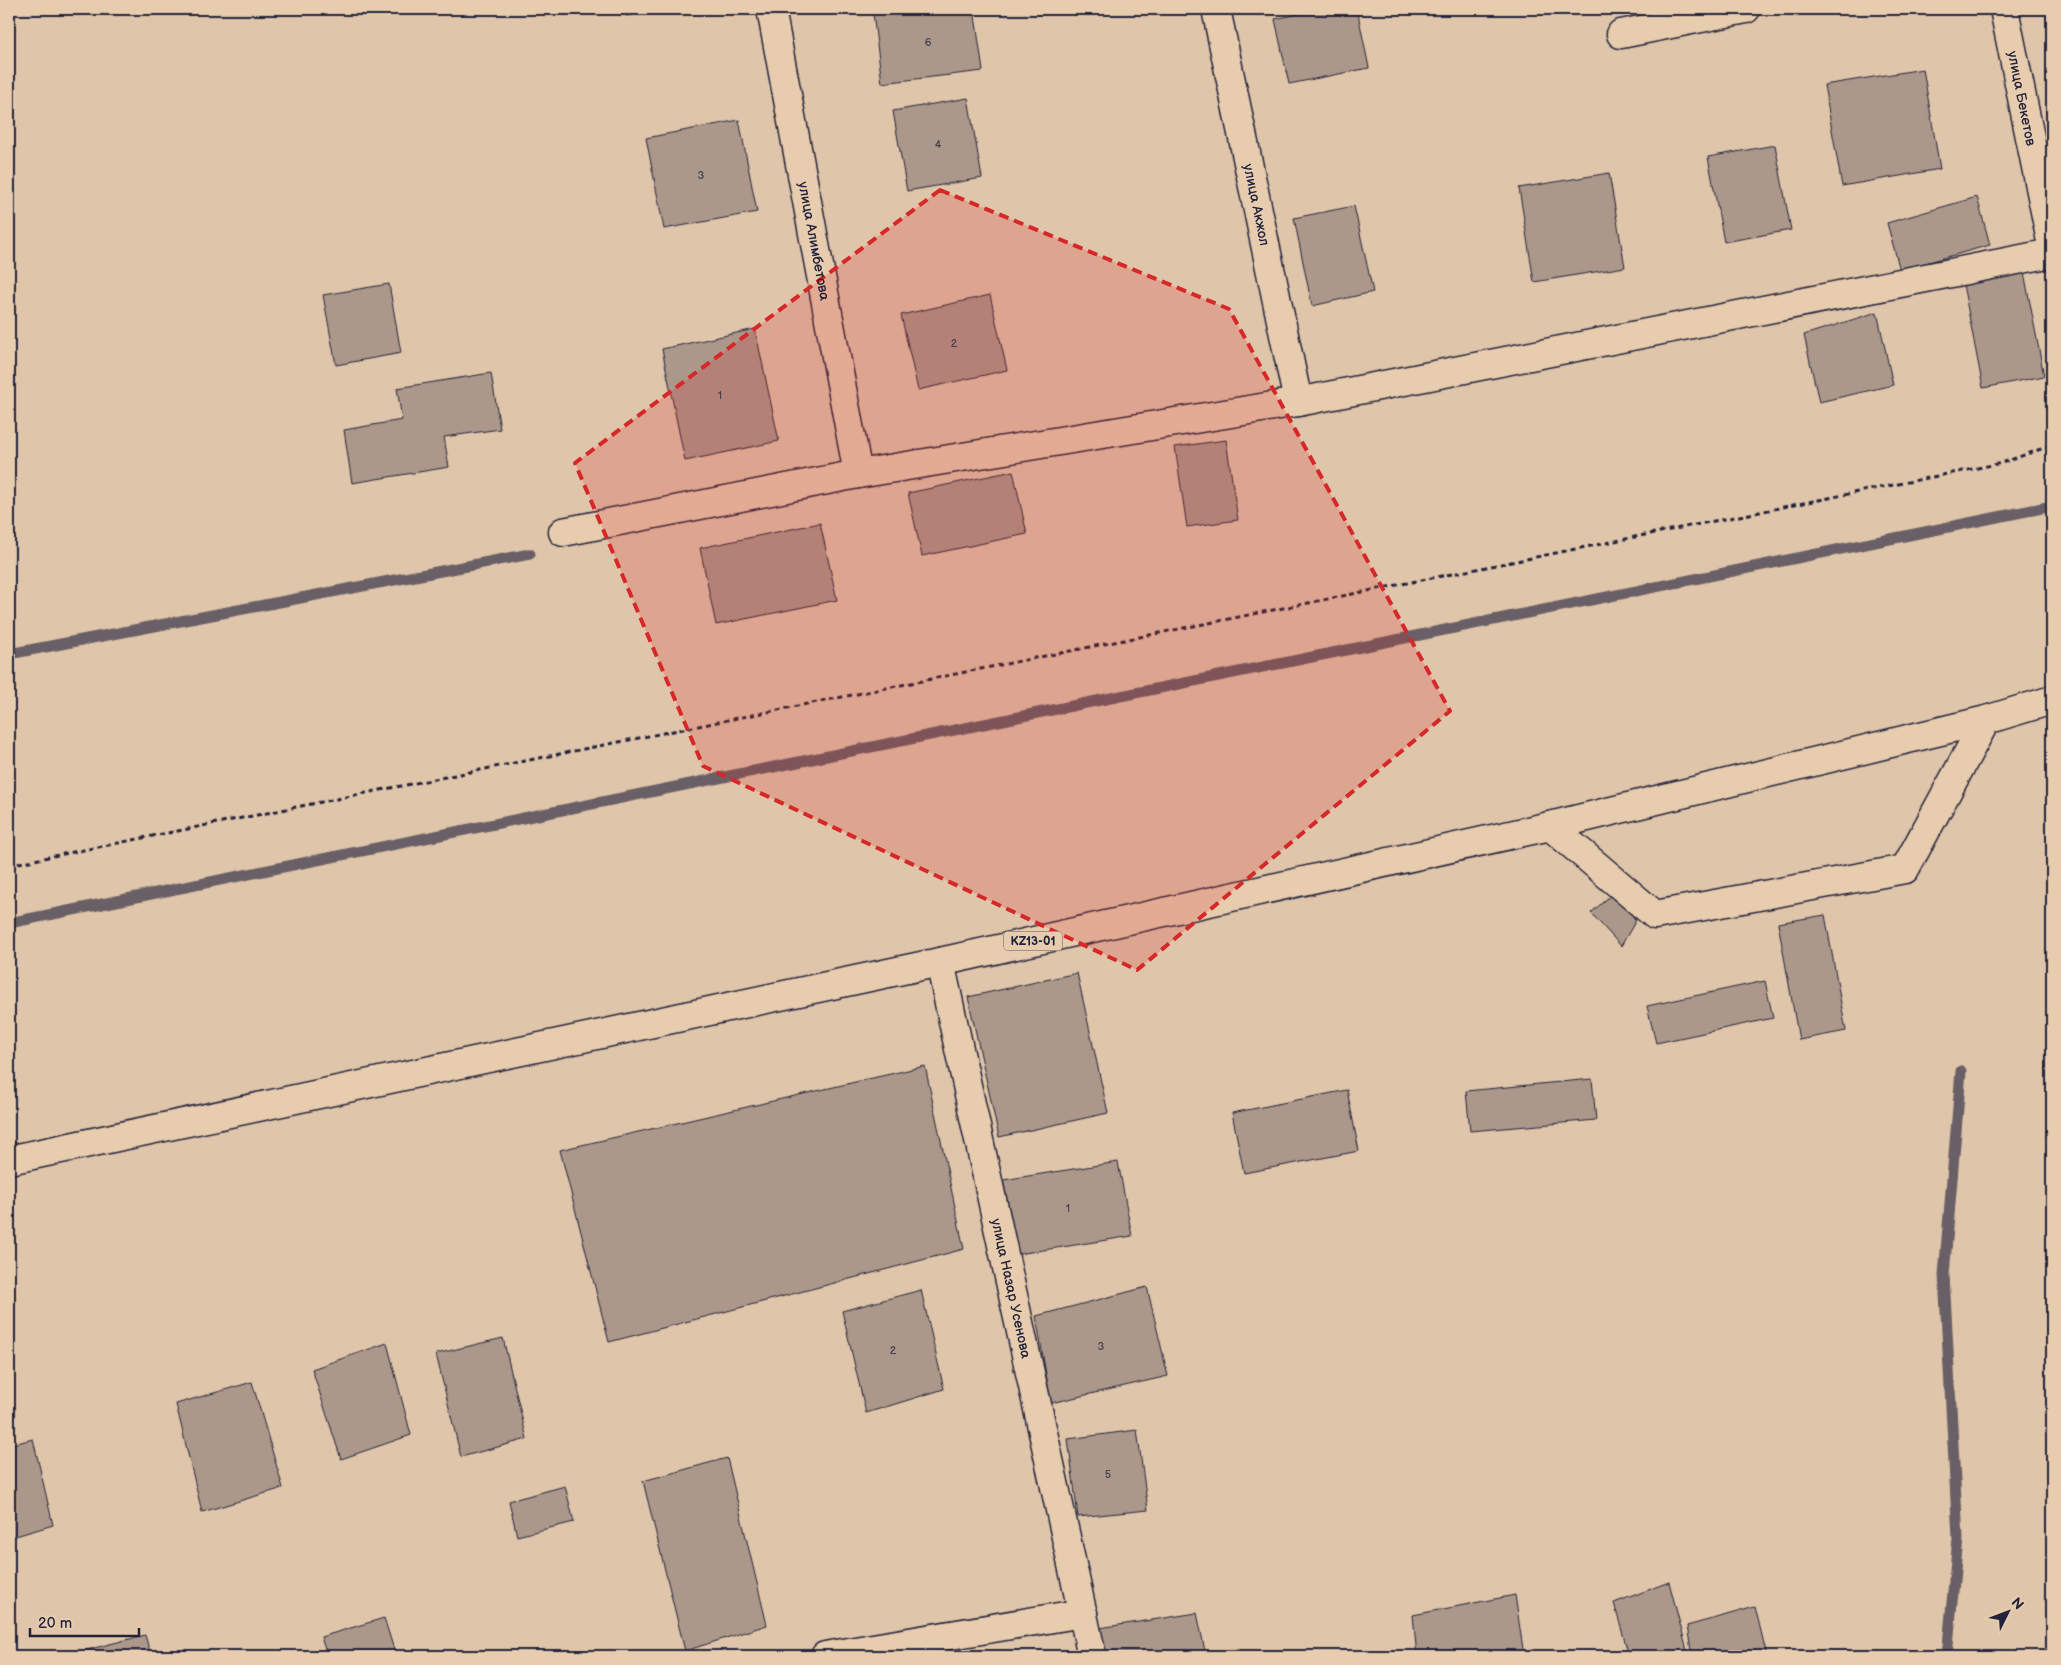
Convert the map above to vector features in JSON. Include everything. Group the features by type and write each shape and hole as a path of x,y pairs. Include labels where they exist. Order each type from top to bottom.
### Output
{"street":[{"name":"улица Алимбетова","path":"771,9 858,474"},
{"name":"улица Акжол","path":"1216,9 1298,402"},
{"path":"1621,34 1746,9"},
{"name":"улица Бекетов","path":"2004,9 2052,246"},
{"path":"563,532 858,474 1298,402 2052,253"},
{"name":"KZ13-01","path":"9,1160 940,962 1550,826 1986,720 2052,700"},
{"path":"1550,826 1656,915 1905,869 1986,720"},
{"name":"улица Назар Усенова","path":"940,962 1092,1656"},
{"path":"825,1656 1083,1613"}],"path":[{"path":"9,865 2002,463 2052,444"}],"highlighted area":[{"path":"940,190 1229,309 1450,711 1137,970 703,766 575,463"}],"building":[{"path":"625,9 662,9 626,16"},
{"path":"907,9 974,9 983,71 882,83 873,13"},
{"path":"1323,9 1357,9 1369,68 1289,84 1275,19"},
{"path":"1923,69 1940,169 1842,186 1824,85"},
{"path":"968,98 982,178 907,191 893,111"},
{"path":"739,120 757,212 664,229 646,138"},
{"path":"1775,145 1791,230 1724,242 1708,157"},
{"path":"1609,173 1625,267 1534,282 1519,188"},
{"path":"1977,197 1990,245 1900,270 1887,223"},
{"path":"1354,206 1373,292 1312,306 1294,218"},
{"path":"2023,267 2044,376 1983,388 1962,279"},
{"path":"389,284 401,353 336,365 323,295"},
{"path":"990,295 1007,370 918,390 901,315"},
{"path":"1877,312 1893,385 1819,402 1804,335"},
{"path":"755,329 779,441 685,461 662,349"},
{"path":"491,373 500,429 444,437 449,467 352,483 344,430 402,420 397,388"},
{"path":"1226,440 1238,520 1187,527 1175,447"},
{"path":"1013,471 1027,534 922,556 908,493"},
{"path":"820,523 837,600 716,625 700,548"},
{"path":"1613,893 1636,920 1621,946 1591,913"},
{"path":"1825,915 1846,1031 1799,1040 1778,923"},
{"path":"1077,973 1108,1113 999,1137 968,997"},
{"path":"1765,981 1773,1018 1656,1043 1647,1006"},
{"path":"925,1066 964,1249 609,1342 560,1150"},
{"path":"1592,1079 1596,1120 1470,1131 1466,1091"},
{"path":"1347,1090 1359,1151 1244,1173 1232,1113"},
{"path":"1118,1162 1132,1236 1018,1254 1003,1180"},
{"path":"1147,1287 1168,1376 1051,1403 1036,1316"},
{"path":"921,1290 944,1389 866,1413 842,1311"},
{"path":"503,1338 527,1439 461,1457 436,1354"},
{"path":"387,1343 411,1435 341,1459 312,1369"},
{"path":"252,1382 283,1488 202,1512 176,1404"},
{"path":"1137,1430 1148,1510 1078,1517 1068,1439"},
{"path":"33,1439 53,1525 9,1538 9,1445"},
{"path":"727,1458 767,1625 685,1651 643,1481"},
{"path":"565,1486 574,1522 517,1536 509,1501"},
{"path":"1669,1582 1687,1651 1670,1656 1629,1656 1614,1603"},
{"path":"1515,1595 1524,1656 1417,1656 1413,1615"},
{"path":"1755,1607 1767,1656 1692,1656 1687,1626"},
{"path":"1197,1613 1206,1656 1099,1656 1093,1629"},
{"path":"384,1618 396,1656 327,1656 321,1637"},
{"path":"145,1635 151,1656 71,1656 71,1654"}],"waterway":[{"path":"9,923 2052,506"},
{"path":"9,654 530,554"},
{"path":"1947,1656 1958,1538 1944,1275 1961,1071"}]}
